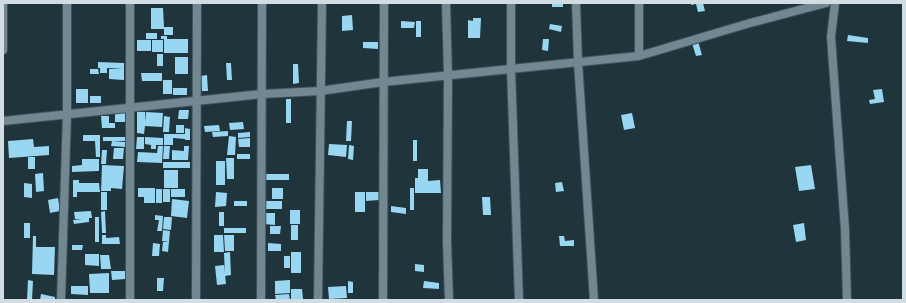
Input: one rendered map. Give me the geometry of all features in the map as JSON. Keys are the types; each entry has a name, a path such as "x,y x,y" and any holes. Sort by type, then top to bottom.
{"street":[{"path":"3,3 3,50"},
{"path":"61,300 67,114 67,3"},
{"path":"130,3 130,300"},
{"path":"196,300 197,3"},
{"path":"261,300 262,3"},
{"path":"318,300 322,3"},
{"path":"383,300 384,3"},
{"path":"446,3 448,76 447,241 449,300"},
{"path":"511,3 511,69 519,300"},
{"path":"576,3 578,62 594,300"},
{"path":"639,3 639,56"},
{"path":"3,121 262,94 320,91 383,82 639,56 750,23 826,3"},
{"path":"835,3 831,37 845,229 847,300"}],"building":[{"path":"552,3 563,3 563,7 552,7"},
{"path":"691,3 703,3 705,11 698,12 696,4 691,5"},
{"path":"151,8 163,8 164,27 173,27 173,35 164,35 164,29 151,29"},
{"path":"352,15 353,30 342,31 342,16"},
{"path":"473,18 481,18 480,38 468,38 468,20 473,21"},
{"path":"401,21 415,22 414,28 401,28"},
{"path":"416,21 421,21 421,37 416,37"},
{"path":"550,24 562,26 561,32 549,29"},
{"path":"146,33 157,33 157,39 146,39"},
{"path":"848,35 868,38 868,43 847,41"},
{"path":"161,36 167,36 167,39 188,39 188,53 164,53 164,39 161,39"},
{"path":"543,39 549,39 548,51 542,50"},
{"path":"137,40 151,40 151,51 137,51"},
{"path":"152,40 163,40 163,52 152,52"},
{"path":"698,41 702,55 696,56 692,43"},
{"path":"363,42 378,42 378,49 363,48"},
{"path":"157,54 163,54 163,66 157,66"},
{"path":"175,57 188,57 188,74 175,74"},
{"path":"98,62 124,63 124,69 107,68 107,73 100,73"},
{"path":"226,63 231,63 232,80 227,80"},
{"path":"293,64 298,64 299,83 293,84"},
{"path":"90,69 98,69 99,74 90,74"},
{"path":"109,69 124,69 124,80 109,79"},
{"path":"141,73 162,73 162,81 142,81"},
{"path":"207,75 208,91 202,91 201,76"},
{"path":"163,80 172,80 172,94 163,94"},
{"path":"173,88 187,88 187,95 173,95"},
{"path":"76,89 88,89 88,103 76,103"},
{"path":"882,89 884,102 870,104 869,100 875,99 873,90"},
{"path":"90,96 101,96 101,103 90,103"},
{"path":"286,99 291,99 291,123 286,123"},
{"path":"179,110 189,110 188,119 178,119"},
{"path":"137,112 145,112 145,122 146,112 163,113 162,127 145,126 144,134 137,133"},
{"path":"115,113 126,113 126,122 115,122"},
{"path":"632,113 635,128 624,130 621,115"},
{"path":"101,116 109,116 109,123 115,123 115,128 102,128"},
{"path":"164,116 170,117 169,132 163,132"},
{"path":"347,121 352,121 351,141 346,141"},
{"path":"243,122 244,129 230,130 229,123"},
{"path":"176,125 184,125 184,133 176,133"},
{"path":"219,125 220,131 205,132 204,126"},
{"path":"185,128 190,129 190,140 185,140"},
{"path":"228,131 228,136 213,137 212,132"},
{"path":"250,132 250,137 238,138 238,133"},
{"path":"164,134 185,134 185,139 173,138 173,145 164,145"},
{"path":"83,135 100,135 100,157 96,157 95,141 83,141"},
{"path":"229,136 236,137 235,155 227,155"},
{"path":"103,137 125,137 125,141 103,141"},
{"path":"137,137 144,137 144,149 136,149"},
{"path":"145,137 163,138 163,145 156,145 156,149 151,149 151,145 145,144"},
{"path":"250,138 250,147 239,147 238,139"},
{"path":"33,139 34,147 49,146 49,155 9,158 8,141"},
{"path":"413,140 417,140 417,161 413,161"},
{"path":"112,141 125,142 125,147 111,146"},
{"path":"329,144 347,145 346,157 328,155"},
{"path":"349,145 354,146 353,160 348,159"},
{"path":"158,146 163,146 162,163 137,162 138,152 157,153"},
{"path":"164,146 170,146 169,159 163,159"},
{"path":"184,146 189,146 188,160 172,160 172,150 184,151"},
{"path":"114,148 124,148 123,159 113,159"},
{"path":"102,150 107,150 106,164 101,164"},
{"path":"237,154 250,154 250,159 237,159"},
{"path":"28,157 35,157 35,169 28,169"},
{"path":"226,158 234,158 234,179 227,179"},
{"path":"82,159 99,159 99,171 72,172 72,166 82,165"},
{"path":"216,161 225,161 225,185 216,185"},
{"path":"163,162 190,162 190,168 163,168"},
{"path":"102,165 124,166 122,189 111,188 111,191 101,191"},
{"path":"811,165 815,189 799,191 795,167"},
{"path":"418,169 428,169 428,181 440,180 441,193 415,193 415,178 418,178"},
{"path":"164,170 178,170 178,188 164,188"},
{"path":"43,173 44,191 36,192 35,174"},
{"path":"266,174 289,174 289,180 266,180"},
{"path":"73,180 79,180 79,183 99,183 100,192 77,192 77,197 73,197"},
{"path":"562,182 564,191 556,192 555,183"},
{"path":"24,183 32,184 32,198 24,197"},
{"path":"138,188 155,188 155,203 144,203 144,197 138,197"},
{"path":"272,188 283,188 283,199 272,199"},
{"path":"410,188 414,188 414,210 410,210"},
{"path":"156,189 162,189 162,203 156,203"},
{"path":"163,189 170,189 170,202 163,202"},
{"path":"171,189 185,189 185,197 171,197"},
{"path":"101,192 107,192 107,210 101,210"},
{"path":"216,192 227,193 226,206 215,207"},
{"path":"355,192 365,192 365,212 355,212"},
{"path":"366,192 379,192 379,200 366,201"},
{"path":"482,197 490,197 491,215 483,215"},
{"path":"58,198 60,211 50,213 48,200"},
{"path":"172,199 189,201 187,218 171,216"},
{"path":"234,201 247,201 247,206 234,206"},
{"path":"266,201 282,201 282,209 266,209"},
{"path":"391,206 406,208 406,214 391,212"},
{"path":"290,210 300,210 300,224 290,224"},
{"path":"91,211 92,218 89,218 89,222 74,224 73,220 82,219 75,219 74,212"},
{"path":"105,211 106,233 102,233 101,212"},
{"path":"219,212 224,212 224,226 219,226"},
{"path":"265,213 275,213 275,225 264,224"},
{"path":"155,215 163,216 162,231 157,231 159,220 155,220"},
{"path":"95,217 99,217 99,242 95,242"},
{"path":"164,217 172,217 171,230 163,229"},
{"path":"24,223 30,223 30,238 24,238"},
{"path":"804,223 806,240 796,242 793,225"},
{"path":"291,225 298,225 298,240 291,240"},
{"path":"270,226 281,226 280,234 270,234"},
{"path":"224,228 246,228 246,233 224,233"},
{"path":"163,230 170,231 169,242 162,241"},
{"path":"102,235 106,235 106,238 119,237 120,244 102,244"},
{"path":"214,235 223,235 224,252 214,252"},
{"path":"224,235 234,235 234,251 225,251"},
{"path":"33,236 36,236 36,247 55,247 54,275 32,274"},
{"path":"559,236 564,236 565,241 574,240 574,246 560,246"},
{"path":"163,242 169,242 168,252 162,251"},
{"path":"153,243 160,244 159,256 152,256"},
{"path":"268,243 281,244 281,251 268,251"},
{"path":"72,245 83,245 82,250 72,250"},
{"path":"230,252 231,275 225,276 224,253"},
{"path":"291,252 301,252 301,273 291,273"},
{"path":"85,254 99,254 99,266 85,265"},
{"path":"100,255 109,255 111,269 101,269"},
{"path":"284,256 290,256 290,268 284,268"},
{"path":"415,264 424,265 424,272 415,271"},
{"path":"224,265 226,284 217,285 215,266"},
{"path":"111,271 125,271 125,279 112,280"},
{"path":"109,273 109,293 90,293 89,274"},
{"path":"157,278 164,278 163,291 157,291"},
{"path":"28,280 33,281 32,300 27,300"},
{"path":"290,280 290,293 275,294 275,281"},
{"path":"348,281 353,282 353,293 348,293"},
{"path":"424,281 439,283 439,289 423,288"},
{"path":"71,286 88,286 88,295 71,294"},
{"path":"346,286 347,298 329,299 328,287"},
{"path":"291,289 302,289 303,299 291,299"},
{"path":"41,294 55,297 55,300 40,300"},
{"path":"289,294 290,300 276,300 275,295"}]}
